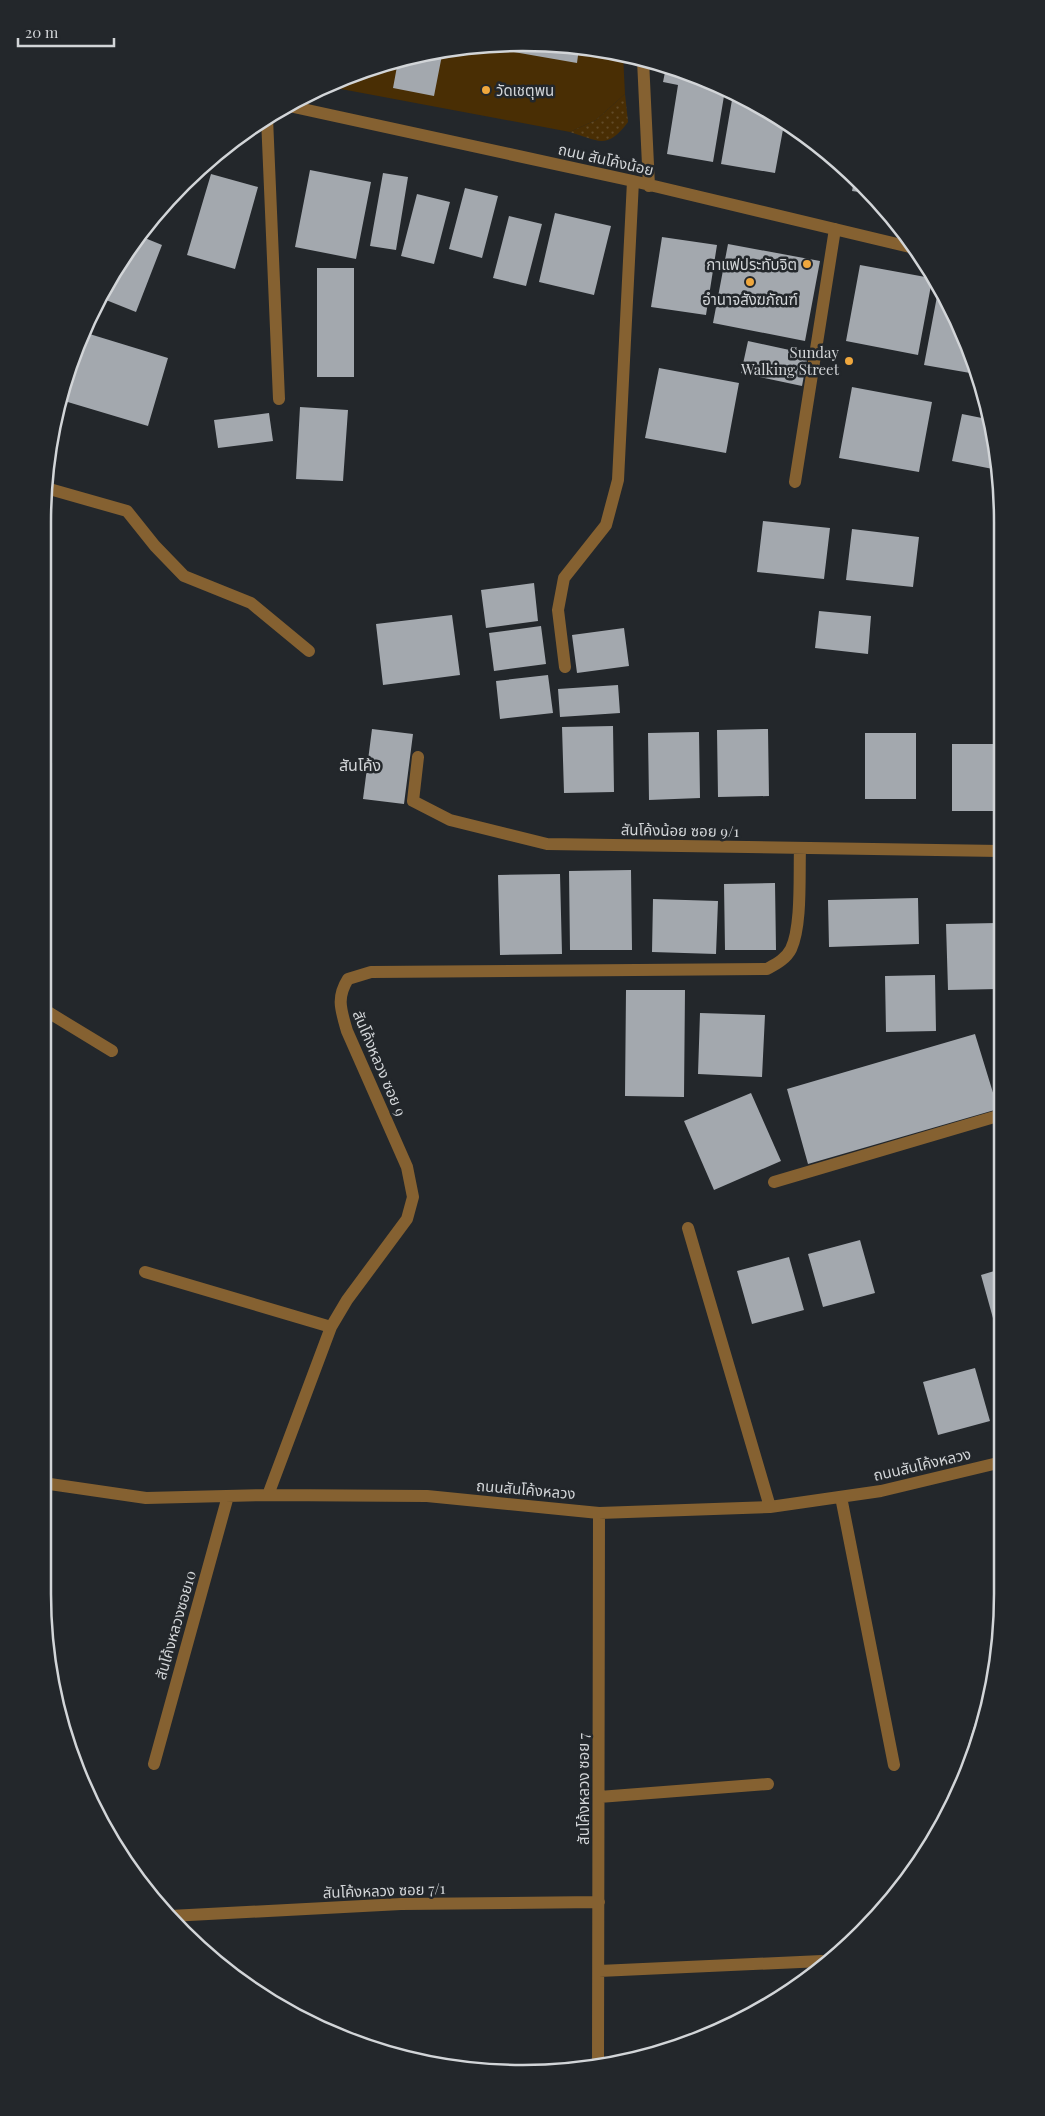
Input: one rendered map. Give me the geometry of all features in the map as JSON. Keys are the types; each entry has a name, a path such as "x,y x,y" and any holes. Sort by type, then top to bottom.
{"street":[{"path":"642,67 649,186"},
{"name":"ถนน สันโค้งน้อย","path":"298,108 633,180 649,186 903,245"},
{"path":"267,127 279,399"},
{"path":"565,667 558,610 564,578 606,525 618,480 633,180"},
{"path":"795,482 835,229"},
{"path":"52,490 127,511 155,546 184,576 251,603 309,651"},
{"name":"สันโค้งน้อย ซอย 9/1","path":"418,757 413,801 450,820 547,844 994,851"},
{"name":"สันโค้งหลวง ซอย 9","path":"268,1495 331,1327 347,1300 407,1219 413,1197 407,1167 347,1031 340,1009 341,990 348,979 371,972 767,969 782,961 790,950 796,932 800,848"},
{"path":"51,1014 112,1051"},
{"path":"774,1182 994,1117"},
{"path":"688,1228 770,1507"},
{"path":"145,1272 331,1327"},
{"name":"ถนนสันโค้งหลวง","path":"51,1484 146,1498 268,1495 427,1496 600,1513 770,1507 881,1491 994,1464"},
{"name":"สันโค้งหลวงซอย10","path":"154,1764 170,1700 228,1496"},
{"path":"841,1497 894,1765"},
{"name":"สันโค้งหลวง ซอย 7","path":"598,2059 600,1513"},
{"path":"599,1797 768,1784"},
{"name":"สันโค้งหลวง ซอย 7/1","path":"179,1916 401,1904 599,1902"},
{"path":"599,1971 816,1961"}],"shaded area":[{"name":"วัดเชตุพน","path":"492,52 553,52 623,62 625,94 596,120 570,132 339,89 401,67 461,55"},
{"path":"625,94 628,122 614,137 602,141 570,132 596,120"}],"building":[{"path":"510,51 578,54 577,63"},
{"path":"441,58 434,96 393,88 397,68"},
{"path":"665,73 724,97 713,162 667,154 678,85 663,82"},
{"path":"732,100 783,130 775,173 721,164"},
{"path":"310,170 371,182 356,259 295,247"},
{"path":"383,173 408,177 396,250 370,246"},
{"path":"211,174 258,187 235,269 187,255"},
{"path":"853,186 859,192 852,191"},
{"path":"465,188 498,196 482,258 449,249"},
{"path":"417,194 450,202 434,264 401,256"},
{"path":"555,213 611,226 594,295 539,282"},
{"path":"509,216 542,224 526,286 493,278"},
{"path":"662,237 717,245 706,315 651,307"},
{"path":"147,239 162,245 136,312 107,300"},
{"path":"728,244 820,261 805,341 713,323"},
{"path":"860,265 924,277 931,287 918,355 846,341"},
{"path":"317,268 354,268 354,377 317,377"},
{"path":"937,298 958,342 970,373 924,365"},
{"path":"91,334 168,358 148,426 67,402 76,371"},
{"path":"748,341 808,354 802,386 741,373"},
{"path":"659,368 739,383 726,453 645,438"},
{"path":"852,387 932,402 919,472 839,458"},
{"path":"300,407 348,410 343,481 296,479"},
{"path":"269,413 273,441 218,448 214,420"},
{"path":"962,414 982,418 991,469 952,461"},
{"path":"763,521 830,528 824,579 757,572"},
{"path":"852,529 919,537 913,587 846,580"},
{"path":"534,583 538,621 486,628 481,590"},
{"path":"819,611 871,616 868,654 815,648"},
{"path":"452,615 460,675 383,685 376,624"},
{"path":"541,626 546,664 494,671 489,633"},
{"path":"624,628 629,666 577,673 572,635"},
{"path":"548,675 553,713 500,719 496,681"},
{"path":"618,685 620,713 560,717 558,689"},
{"path":"613,726 614,792 564,793 562,727"},
{"path":"372,729 413,734 404,804 363,799"},
{"path":"768,729 769,796 718,797 717,730"},
{"path":"699,732 700,798 649,800 648,733"},
{"path":"865,733 916,733 916,799 865,799"},
{"path":"952,744 994,744 994,811 952,811"},
{"path":"631,870 632,950 570,950 569,871"},
{"path":"560,874 562,954 500,955 498,875"},
{"path":"775,883 776,950 725,950 724,884"},
{"path":"918,898 919,944 829,947 828,900"},
{"path":"653,899 718,901 716,954 652,952"},
{"path":"994,923 994,989 948,990 946,924"},
{"path":"935,975 936,1031 886,1032 885,976"},
{"path":"626,990 685,990 684,1097 625,1096"},
{"path":"700,1013 765,1015 762,1077 698,1074"},
{"path":"975,1034 994,1096 994,1110 808,1164 787,1089"},
{"path":"751,1093 781,1161 714,1190 684,1121"},
{"path":"860,1240 875,1293 823,1307 808,1254"},
{"path":"789,1257 804,1310 752,1324 737,1271"},
{"path":"994,1271 994,1322 981,1275"},
{"path":"975,1368 990,1421 938,1435 923,1382"},
{"path":"975,1723 976,1723 969,1745 966,1754"}],"place":[{"name":"วัดเชตุพน","path":"486,90"},
{"name":"กาแฟประทับจิต","path":"807,264"},
{"name":"อำนาจสังฆภัณฑ์","path":"750,282"},
{"name":"Sunday Walking Street","path":"849,361"}],"district":[{"name":"สันโค้ง","path":"360,764"}]}
